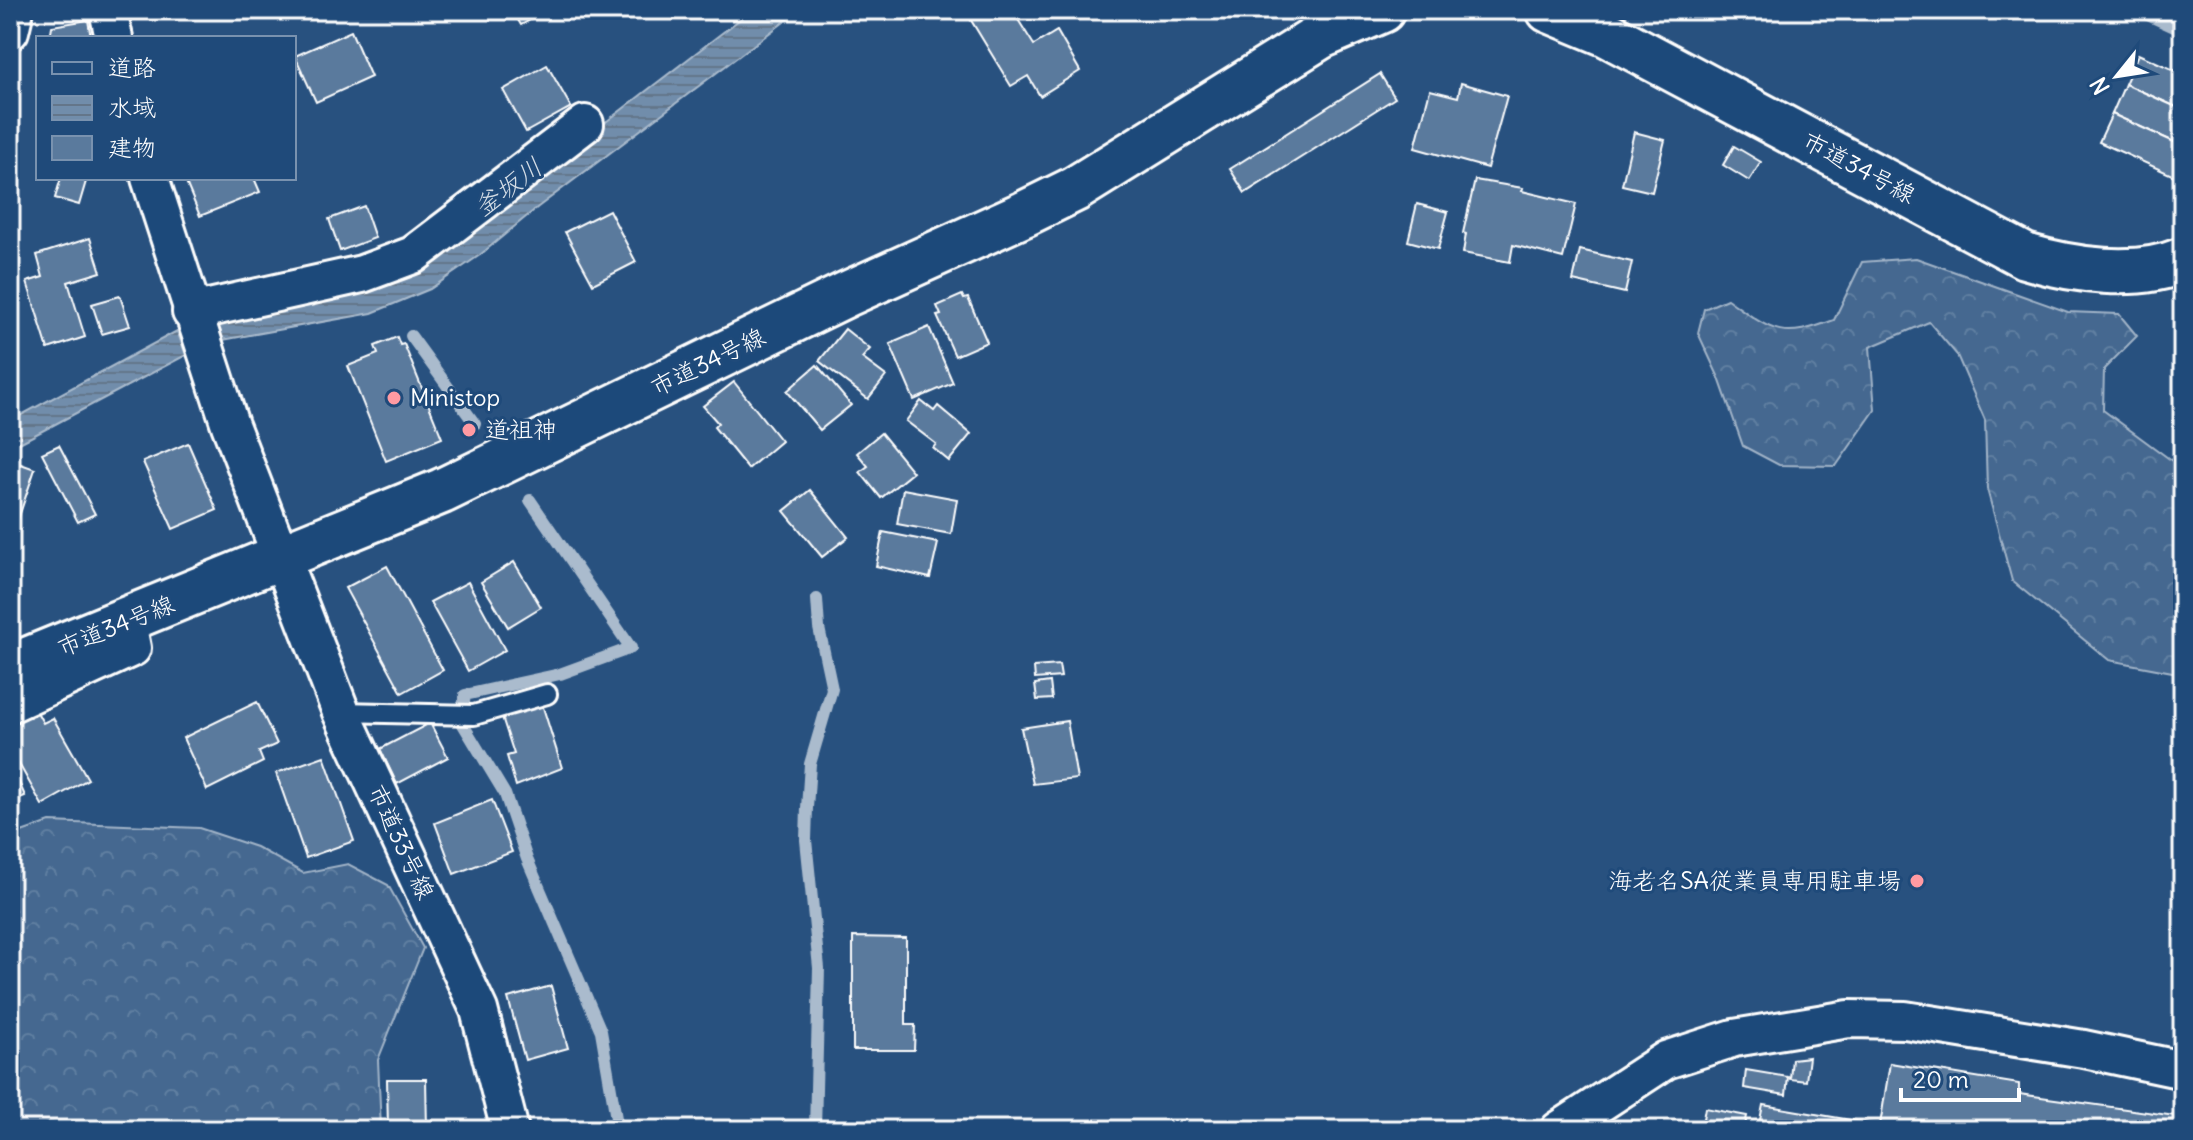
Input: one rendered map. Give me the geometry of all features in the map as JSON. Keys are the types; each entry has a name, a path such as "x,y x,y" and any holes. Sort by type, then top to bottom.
{"street":[{"path":"10,31 15,10"},
{"path":"108,10 114,36"},
{"name":"市道34号線","path":"1549,10 1607,34 2025,256 2069,269 2110,271 2183,260"},
{"name":"市道34号線","path":"10,667 127,623 442,491 847,294 1024,214 1075,189 1321,36 1365,13"},
{"path":"191,312 362,274 413,255 585,124"},
{"name":"市道33号線","path":"151,180 191,312 341,712 479,1010 510,1130"},
{"path":"10,704 132,648 127,623"},
{"path":"1559,1130 1666,1060 1734,1038 1849,1019 1905,1020 2084,1049 2183,1070"}],"lane":[{"path":"341,712 474,715 547,694"}],"green space":[{"path":"1916,258 2068,312 2119,314 2137,336 2104,369 2103,410 2183,469 2183,674 2109,660 2012,581 1987,489 1985,420 1957,355 1929,322 1870,347 1875,410 1836,466 1779,465 1743,446 1719,378 1698,333 1704,309 1727,299 1766,325 1788,331 1800,330 1834,320 1862,262"},
{"path":"50,822 199,828 256,847 303,873 348,864 388,885 423,948 378,1060 381,1130 10,1130 10,836"}],"water":[{"path":"752,10 800,10 538,207 480,255 430,289 372,313 222,340 215,315 436,252"},
{"path":"177,331 186,355 10,448 10,421"}],"building":[{"path":"512,10 548,10 521,25"},
{"path":"980,10 1012,10 1034,45 1057,31 1080,71 1040,96 1028,76 1011,86 969,17"},
{"path":"88,20 91,36 50,36 52,26"},
{"path":"351,31 371,77 316,102 296,56"},
{"path":"2138,54 2183,74 2183,110 2125,84"},
{"path":"547,65 571,107 526,132 503,90"},
{"path":"1380,74 1395,98 1245,193 1230,169"},
{"path":"1461,83 1507,96 1487,168 1415,148 1430,90 1458,97"},
{"path":"2125,84 2183,110 2183,146 2112,114"},
{"path":"2112,114 2183,146 2183,180 2099,142"},
{"path":"1634,132 1665,140 1652,192 1622,185"},
{"path":"1734,146 1761,162 1749,181 1723,165"},
{"path":"60,180 86,180 79,205 55,198"},
{"path":"185,180 255,180 260,192 200,216"},
{"path":"1475,180 1523,188 1522,191 1576,204 1563,258 1513,245 1510,262 1463,253 1466,234 1463,233"},
{"path":"1417,204 1448,212 1438,249 1408,241"},
{"path":"364,206 375,238 340,251 329,219"},
{"path":"609,210 636,262 593,284 565,232"},
{"path":"90,238 101,272 68,282 85,337 48,349 27,282 43,277 37,255"},
{"path":"1580,250 1632,262 1625,293 1573,281"},
{"path":"962,295 964,299 968,298 987,342 955,356 937,316 941,315 937,306"},
{"path":"120,296 130,326 102,334 92,304"},
{"path":"929,327 953,383 914,400 890,344"},
{"path":"845,329 870,349 862,358 886,376 868,399 819,361"},
{"name":"Ministop","path":"397,337 400,345 404,344 442,438 386,461 348,366 378,354 375,346"},
{"path":"817,365 851,405 820,430 787,391"},
{"path":"734,382 781,441 748,469 714,427 718,423 703,406"},
{"path":"921,401 934,411 938,406 971,434 949,461 933,448 936,444 906,421"},
{"path":"881,433 913,472 881,498 860,472 868,466 857,453"},
{"path":"188,443 217,510 173,529 143,462"},
{"path":"59,445 95,514 78,522 42,453"},
{"path":"18,463 35,469 10,543 10,487"},
{"path":"903,489 957,499 951,534 897,524"},
{"path":"810,490 848,537 822,557 784,511"},
{"path":"883,532 938,543 930,578 876,566"},
{"path":"514,562 541,607 508,627 481,582"},
{"path":"387,566 443,670 402,693 345,588"},
{"path":"468,582 505,650 468,671 430,602"},
{"path":"1059,665 1061,677 1035,679 1034,667"},
{"path":"1050,682 1052,699 1037,700 1035,684"},
{"path":"257,702 277,744 259,752 263,762 207,790 183,738"},
{"path":"542,704 562,768 516,786 507,756 514,754 502,717"},
{"path":"36,710 43,723 53,718 88,779 42,805 10,748 14,740 10,725"},
{"path":"1067,721 1077,779 1033,784 1021,728"},
{"path":"430,723 448,757 397,784 380,749"},
{"path":"324,756 354,841 306,858 276,773"},
{"path":"10,762 25,796 10,802"},
{"path":"492,800 512,852 454,874 435,823"},
{"path":"853,937 906,938 906,1025 915,1025 914,1050 853,1050"},
{"path":"551,986 568,1048 525,1060 508,998"},
{"path":"1809,1057 1806,1081 1790,1079 1792,1059"},
{"path":"1890,1063 2019,1084 2019,1094 2183,1117 2183,1130 1758,1130 1763,1105 1880,1125"},
{"path":"1746,1070 1788,1077 1786,1095 1744,1088"},
{"path":"387,1079 426,1079 427,1130 388,1130"},
{"path":"1705,1108 1747,1116 1744,1130 1701,1130"}],"waterway":[{"name":"釜坂川","path":"2137,10 2183,31"},
{"path":"411,336 475,424"},
{"path":"530,500 631,648 560,674 465,695 461,721 505,794 527,859 601,1031 618,1130"},
{"path":"815,1130 819,968 806,840 807,808 810,764 832,689 819,628 817,599"}],"place":[{"name":"Ministop","path":"394,398"},
{"name":"道祖神","path":"469,430"},
{"name":"海老名SA従業員専用駐車場","path":"1917,881"}]}
